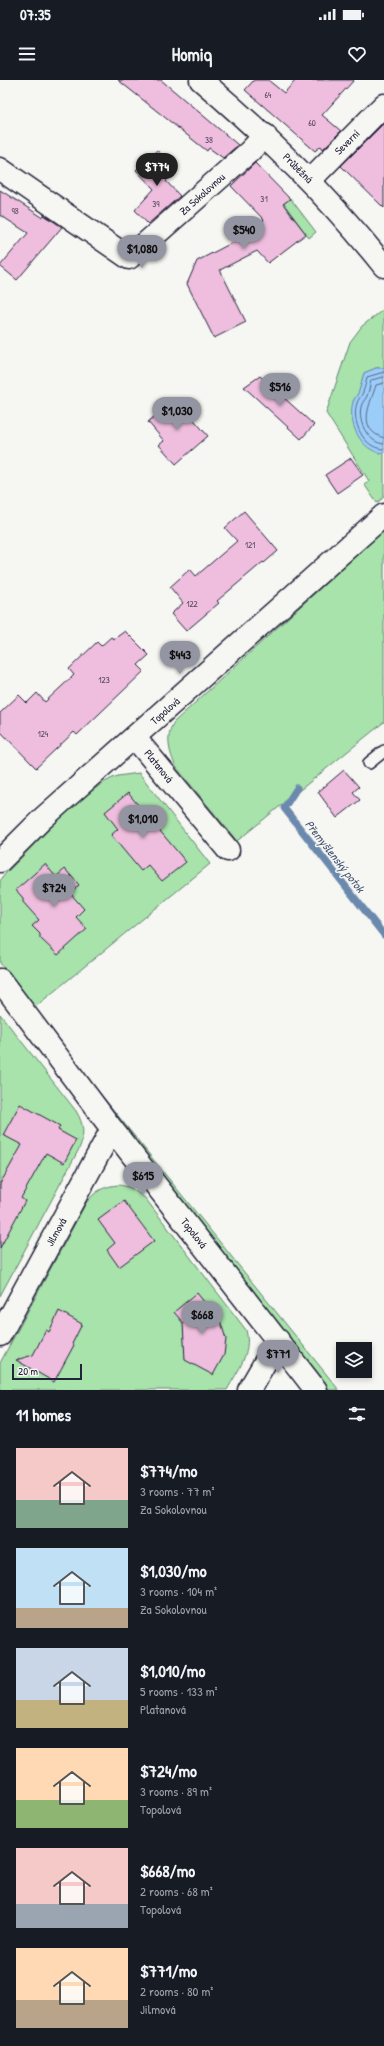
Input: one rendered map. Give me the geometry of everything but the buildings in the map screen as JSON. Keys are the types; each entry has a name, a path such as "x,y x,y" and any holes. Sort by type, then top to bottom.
{"street":[{"name":"Průběžná","path":"201,80 265,135 310,180 384,266"},
{"name":"Severní","path":"310,180 384,105"},
{"name":"Za Sokolovnou","path":"0,169 129,258 250,151 265,135"},
{"name":"Topolová","path":"0,861 42,819 135,738 384,515"},
{"name":"Platanová","path":"135,738 228,850"},
{"name":"Topolová","path":"0,980 112,1129 316,1390"},
{"name":"Jilmová","path":"0,1335 112,1129"},
{"path":"249,1390 278,1340"}],"lane":[{"path":"369,763 384,751"}],"green space":[{"path":"290,198 316,232 309,238 284,204"},
{"path":"384,309 384,368 376,368 364,373 359,392 353,401 379,453 384,453 384,497 377,503 364,484 369,481 326,413 350,342 362,326"},
{"path":"384,530 384,722 237,841 176,767 171,756 169,744 171,727 174,722"},
{"path":"139,773 210,864 35,1007 0,963 0,881 5,874 59,819 91,792 105,782 118,776"},
{"path":"32,1009 339,1390 321,1390"},
{"path":"0,1014 76,1111 81,1120 83,1134 79,1149 0,1296"},
{"path":"119,1185 129,1187 145,1198 246,1330 246,1354 227,1390 0,1390 0,1363 86,1203 100,1190"}],"water":[{"path":"376,368 384,368 384,453 376,452 363,442 354,427 352,418 353,402 364,373"}],"waterway":[{"name":"Přemyšlenský potok","path":"297,788 284,808 384,935"}]}
